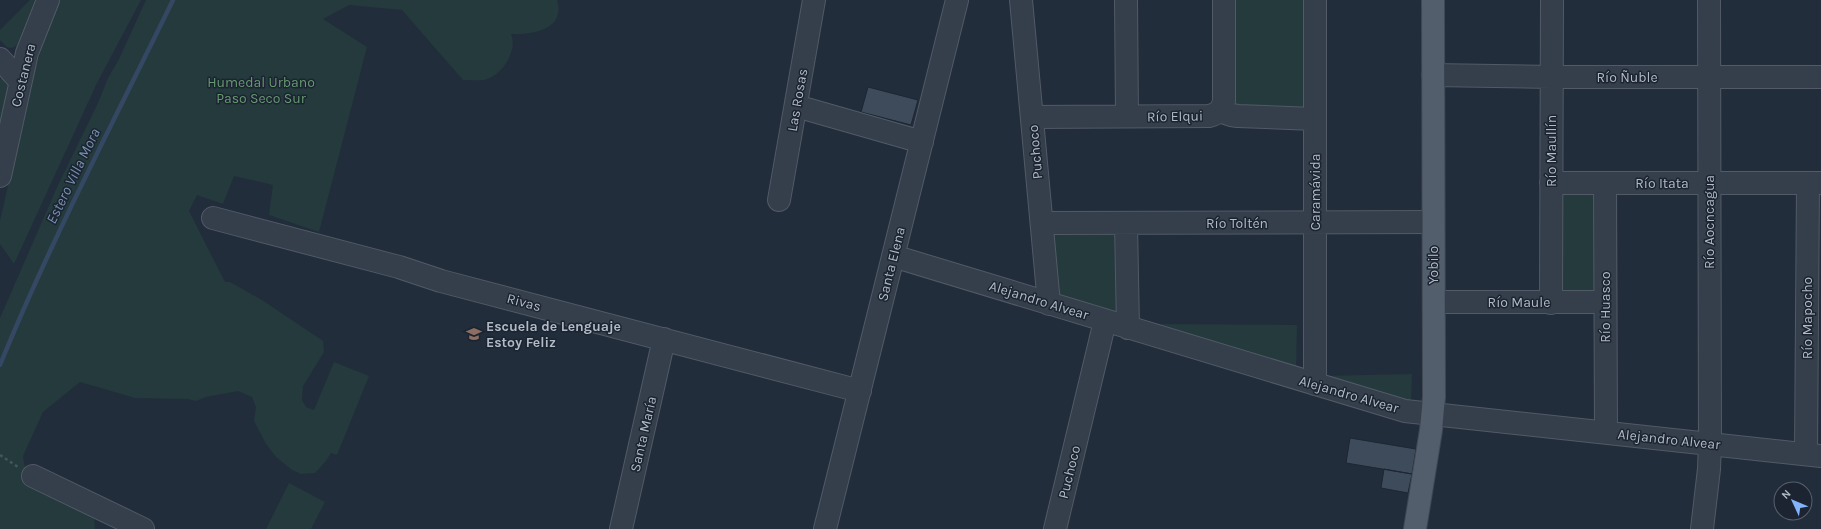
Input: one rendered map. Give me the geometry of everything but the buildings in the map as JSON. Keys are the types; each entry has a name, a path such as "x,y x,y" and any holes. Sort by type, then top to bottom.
{"main road":[{"name":"Yobilo","path":"1415,529 1433,413 1433,0"}],"street":[{"name":"Costanera","path":"0,176 20,81 32,38 48,0"},
{"name":"Las Rosas","path":"779,200 814,0"},
{"name":"Puchoco","path":"1021,0 1049,304"},
{"path":"1126,0 1127,116"},
{"path":"1220,111 1224,101 1224,0"},
{"name":"Caramávida","path":"1315,0 1315,384"},
{"name":"Río Maullín","path":"1551,302 1552,0"},
{"name":"Río Aocncagua","path":"1702,529 1709,469 1710,443 1709,0"},
{"name":"Santa Elena","path":"825,529 922,142 951,1"},
{"path":"0,59 20,81"},
{"name":"Río Ñuble","path":"1433,75 1709,78 1821,77"},
{"path":"796,106 922,142"},
{"name":"Río Elqui","path":"1032,117 1209,116 1220,111 1231,116 1315,119"},
{"name":"Río Itata","path":"1551,183 1815,183"},
{"name":"Río Huasco","path":"1605,183 1606,432"},
{"name":"Río Mapocho","path":"1814,455 1815,183"},
{"name":"Rivas","path":"213,218 399,266 441,281 860,390"},
{"name":"Río Toltén","path":"1042,223 1433,222"},
{"path":"1126,223 1128,328"},
{"name":"Alejandro Alvear","path":"893,256 1405,411 1814,455"},
{"name":"Río Maule","path":"1434,302 1605,302"},
{"name":"Puchoco","path":"1054,529 1105,321"},
{"name":"Santa María","path":"621,529 664,339"},
{"path":"32,476 143,529"}],"path":[{"path":"0,455 32,476"}],"green space":[{"path":"30,0 35,0 17,45 12,48 7,47 0,40 0,30"},
{"path":"60,0 141,0 97,83 14,264 0,244 0,221 32,79 49,25"},
{"name":"Humedal Urbano Paso Seco Sur","path":"146,0 557,0 559,10 557,18 546,28 529,33 511,34 513,41 512,48 507,62 497,74 484,80 463,80 402,10 349,5 323,19 367,47 319,232 269,215 273,185 234,176 223,204 197,195 189,211 225,282 230,282 262,300 323,341 324,352 303,386 302,400 306,407 314,410 334,362 369,376 337,455 331,453 315,473 301,474 292,470 276,457 266,444 254,421 256,407 252,397 238,391 206,397 196,401 188,399 135,398 80,382 43,412 23,456 26,474 94,515 95,529 0,529 0,318 58,185"},
{"path":"1231,0 1311,0 1311,113 1232,113"},
{"path":"3,76 9,85 0,128 0,79"},
{"path":"1562,191 1599,192 1596,292 1560,292"},
{"path":"1050,229 1120,231 1121,317 1063,300 1057,291"},
{"path":"1144,324 1297,325 1296,372"},
{"path":"1412,374 1411,404 1321,376"},
{"path":"289,483 325,502 311,529 266,529"}],"waterway":[{"name":"Estero Villa Mora","path":"0,365 40,272 173,0"}],"place":[{"name":"Escuela de Lenguaje Estoy Feliz","path":"474,334"}]}
